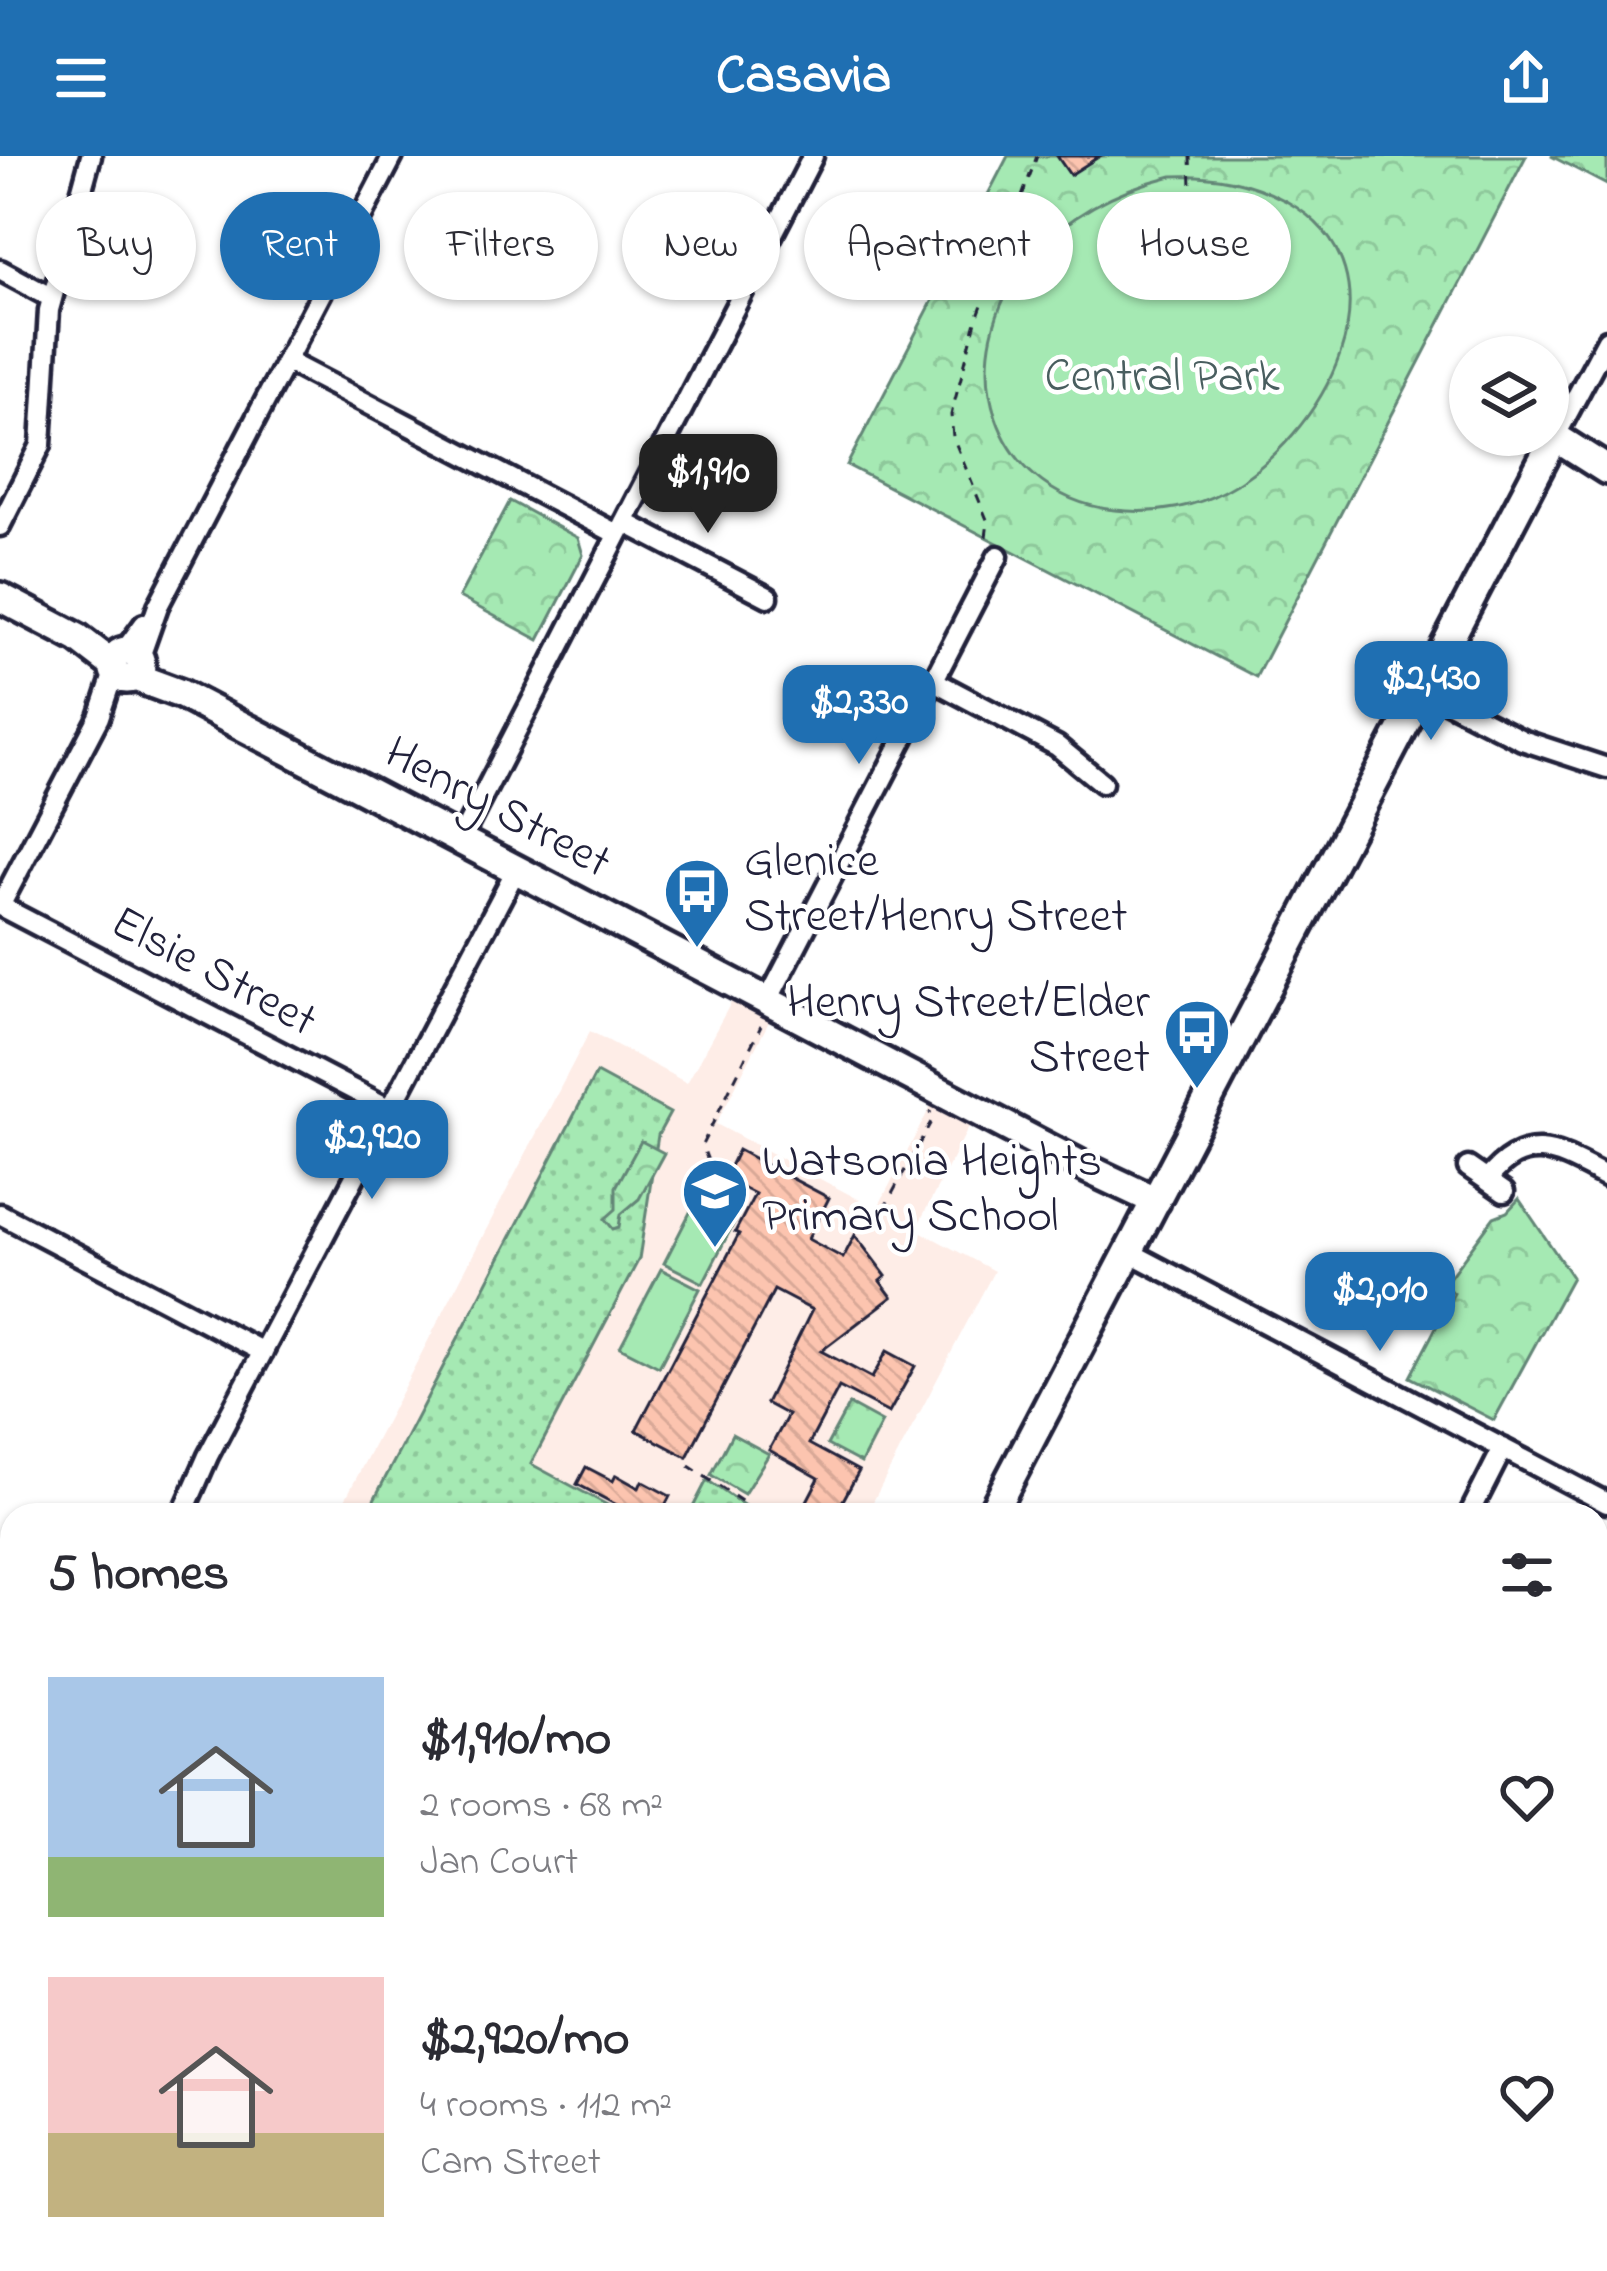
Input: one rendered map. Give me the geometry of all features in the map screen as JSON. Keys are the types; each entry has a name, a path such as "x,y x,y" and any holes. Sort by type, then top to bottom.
{"street":[{"path":"81,192 91,156"},
{"path":"0,906 393,156"},
{"path":"460,840 813,156"},
{"path":"0,270 36,289"},
{"path":"0,526 38,455 43,436 52,300"},
{"path":"1569,413 1607,340"},
{"path":"286,361 768,597"},
{"path":"1569,454 1607,473"},
{"path":"998,1503 1546,456"},
{"path":"771,1012 998,556"},
{"name":"Henry Street","path":"0,597 516,870 771,1012 1156,1201"},
{"path":"934,681 1057,746 1102,783"},
{"path":"1424,690 1522,740 1607,768"},
{"path":"187,1503 516,870"},
{"name":"Elsie Street","path":"0,906 390,1109"},
{"path":"1468,1167 1495,1186 1513,1155 1538,1149 1568,1157 1607,1177"},
{"path":"0,1214 263,1352"},
{"path":"1129,1252 1607,1503"},
{"path":"1475,1503 1503,1448"}],"path":[{"path":"986,537 988,523 953,436 951,415 976,321 1037,156"},
{"path":"1190,156 1192,187"},
{"path":"1600,156 1607,159"},
{"path":"707,1161 702,1145 759,1026 771,1012"},
{"path":"872,1222 879,1218 932,1120 928,1103"},
{"path":"689,1466 744,1503"}],"shaded area":[{"name":"Watsonia Heights Primary School","path":"734,997 772,1016 716,1124 877,1209 934,1100 972,1121 916,1229 994,1271 872,1503 343,1503 590,1031 687,1083"}],"green space":[{"name":"Central Park","path":"1008,156 1526,156 1256,677 847,465 933,300 1073,300 1073,192 989,192"},
{"path":"1551,156 1607,156 1607,185"},
{"path":"1172,176 1202,176 1267,192 1124,192"},
{"path":"1096,205 1097,300 1291,300 1291,205 1324,232 1345,270 1349,311 1340,354 1321,396 1260,467 1213,497 1152,511 1080,502 1042,482 1014,453 996,417 988,377 992,336 1004,300 1073,300 1073,221"},
{"path":"510,501 578,538 583,555 539,640 459,597"},
{"path":"596,1073 670,1113 658,1135 639,1259 531,1464 604,1503 372,1503"},
{"path":"641,1141 664,1153 639,1199 621,1214 619,1227 613,1229 605,1219 616,1209 616,1187"},
{"path":"700,1193 739,1213 703,1283 664,1263"},
{"path":"1519,1199 1572,1277 1494,1420 1410,1377 1454,1293 1443,1286 1494,1217"},
{"path":"661,1269 700,1289 659,1367 620,1347"},
{"path":"849,1404 882,1422 861,1463 827,1445"},
{"path":"732,1434 769,1454 744,1494 711,1475"},
{"path":"707,1480 741,1503 695,1503"}],"building":[{"path":"1057,156 1100,156 1070,175"},
{"path":"738,1150 829,1198 808,1239 843,1258 855,1235 886,1276 880,1281 892,1297 821,1351 872,1378 887,1351 915,1366 889,1413 839,1387 809,1444 859,1471 842,1503 806,1503 819,1478 769,1450 788,1415 766,1403 812,1310 774,1290 687,1457 636,1430 739,1234 735,1232 755,1194 724,1178"},
{"path":"586,1467 613,1481 616,1475 639,1488 642,1481 670,1496 666,1503 613,1503 577,1484"}],"place":[{"name":"Glenice Street/Henry Street","path":"697,950"},
{"name":"Henry Street/Elder Street","path":"1197,1091"},
{"name":"Watsonia Heights Primary School","path":"715,1250"}]}
